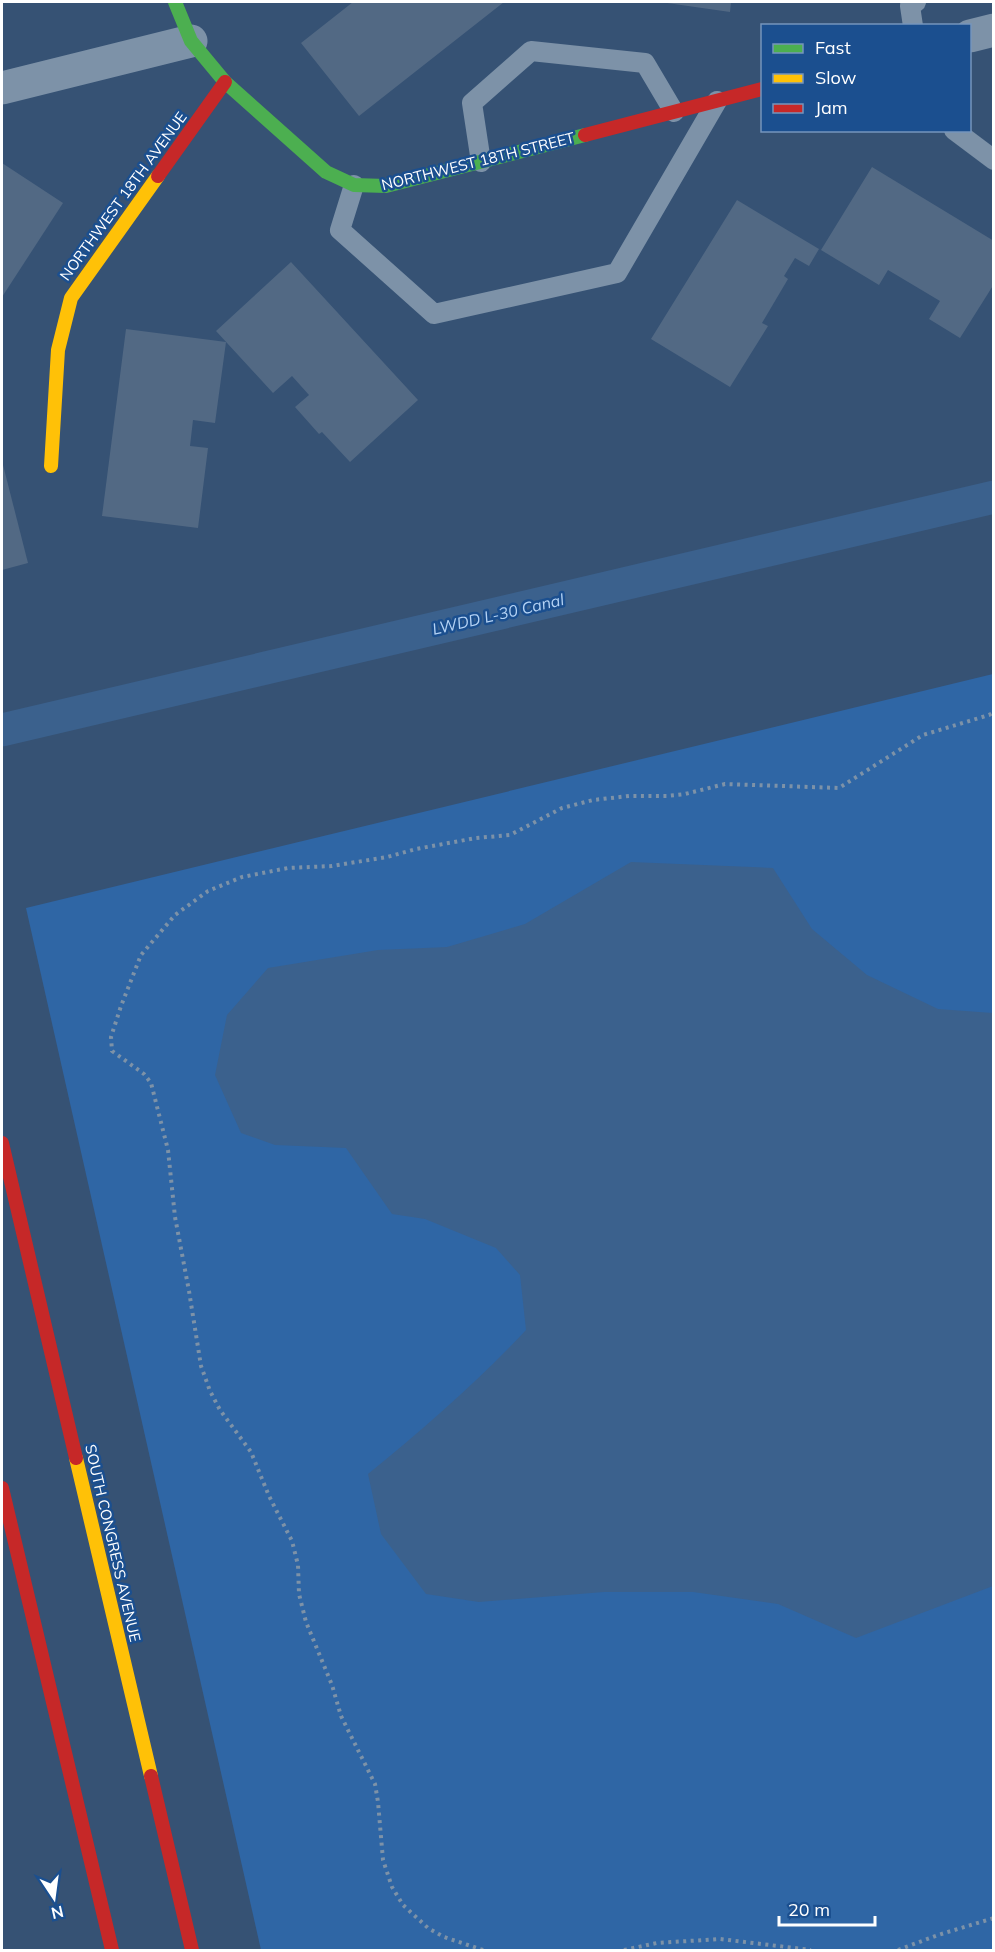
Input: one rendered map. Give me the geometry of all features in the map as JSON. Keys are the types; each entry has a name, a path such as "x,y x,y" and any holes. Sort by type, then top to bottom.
{"main road":[{"path":"176,2 191,41 225,82"},
{"name":"NORTHWEST 18TH STREET","path":"225,82 326,172 354,185 386,186 761,89"},
{"name":"NORTHWEST 18TH AVENUE","path":"51,466 58,350 71,298 225,82"},
{"name":"SOUTH CONGRESS AVENUE","path":"2,1143 192,1950"},
{"path":"2,1488 112,1950"}],"street":[{"path":"971,36 993,30"},
{"path":"2,88 191,41"}],"lane":[{"path":"913,24 910,6 916,2"},
{"path":"481,162 472,103 531,51 645,63 674,112"},
{"path":"354,185 340,230 434,314 617,273 717,101"},
{"path":"957,132 993,159"}],"path":[{"path":"483,1950 444,1937 429,1928 403,1905 392,1887 383,1860 375,1784 340,1716 332,1685 306,1622 299,1594 298,1564 292,1541 269,1496 251,1452 220,1410 201,1366 175,1217 168,1150 151,1083 144,1074 111,1051 111,1037 141,955 175,915 208,891 242,877 288,868 333,866 476,838 510,835 561,808 593,800 685,794 725,784 839,788 923,735 993,712"},
{"path":"898,1950 993,1918"},
{"path":"624,1950 657,1943 720,1939 811,1950"}],"shaded area":[{"path":"993,674 993,1950 261,1950 26,908"},
{"path":"631,862 773,868 812,929 867,975 938,1009 993,1013 993,1586 856,1638 778,1604 693,1592 604,1592 479,1602 426,1594 381,1534 368,1474 449,1405 526,1330 520,1275 496,1248 425,1219 392,1214 346,1148 275,1145 241,1133 215,1075 227,1015 268,968 378,950 447,947 525,924"}],"building":[{"path":"353,2 504,2 359,116 301,43"},
{"path":"660,2 731,2 730,12"},
{"path":"2,163 63,203 2,297"},
{"path":"872,167 994,241 994,284 960,338 929,319 940,301 888,270 879,285 821,250"},
{"path":"737,200 819,249 809,266 795,258 784,276 788,279 762,323 768,326 730,387 651,339"},
{"path":"291,262 418,400 350,462 322,432 319,434 295,407 309,395 292,376 273,393 216,331"},
{"path":"126,329 226,342 215,423 193,420 190,446 208,448 198,528 102,516"},
{"path":"2,461 28,563 2,570"}],"waterway":[{"name":"LWDD L-30 Canal","path":"2,730 994,497"}],"traffic: fast":[{"path":"175,2 191,41 225,82 326,172 354,185 386,186 585,135"}],"traffic: slow":[{"path":"51,466 58,350 71,298 158,176"},
{"path":"76,1458 151,1776"}],"traffic: jam":[{"path":"158,176 225,82"},
{"path":"585,135 761,89"},
{"path":"2,1143 76,1458"},
{"path":"2,1488 112,1950"},
{"path":"151,1776 192,1950"}]}
